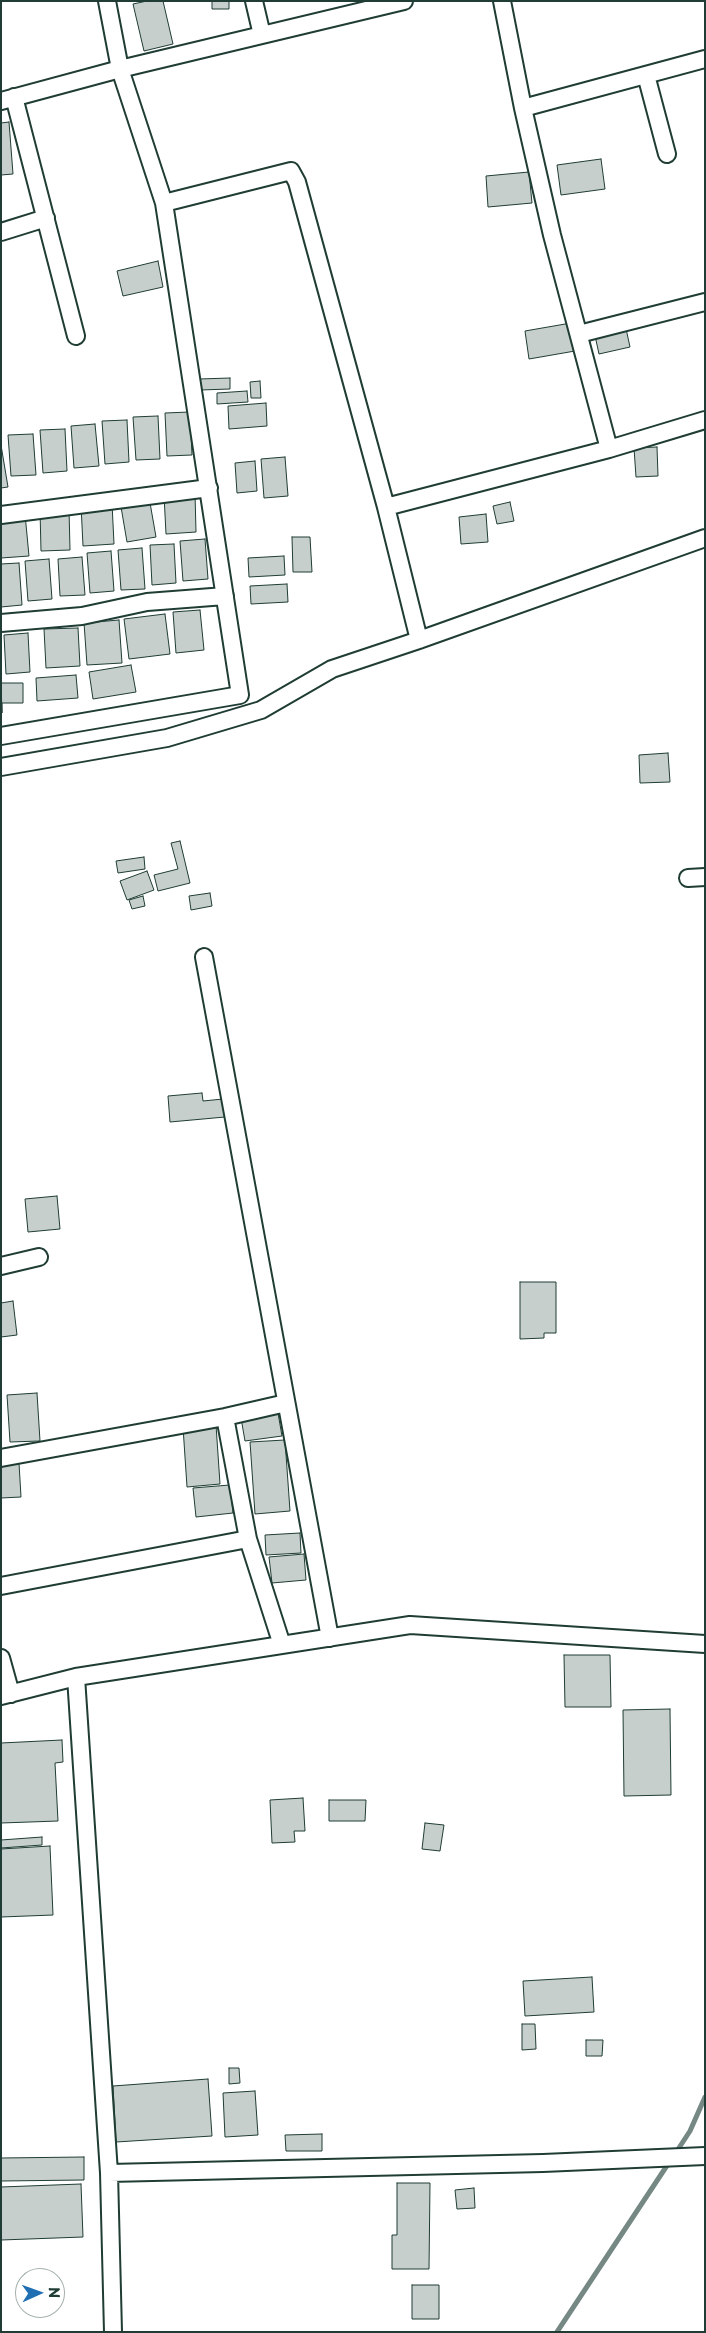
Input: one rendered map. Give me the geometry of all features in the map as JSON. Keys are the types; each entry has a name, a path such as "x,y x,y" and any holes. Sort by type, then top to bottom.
{"street":[{"path":"1,736 240,695 210,488 164,202 120,70 107,1"},
{"path":"254,1 262,35"},
{"path":"76,336 46,218 8,99 404,1"},
{"path":"502,1 523,108 552,235 609,449"},
{"path":"523,108 705,59"},
{"path":"646,75 667,154"},
{"path":"164,202 290,171 297,182 386,508 419,640"},
{"path":"1,232 46,218"},
{"path":"579,334 705,302"},
{"path":"386,508 609,449 705,420"},
{"path":"1,515 210,488"},
{"path":"1,766 167,738 261,710 332,669 705,538"},
{"path":"1,623 82,616 147,602 225,596"},
{"path":"688,878 705,877"},
{"path":"204,957 330,1638"},
{"path":"1,1266 39,1257"},
{"path":"1,1458 225,1417 286,1403"},
{"path":"225,1417 248,1539 282,1645"},
{"path":"1,1586 248,1539"},
{"path":"1,1658 6,1695 76,1678 410,1625 705,1644"},
{"path":"76,1678 109,2173 113,2332"},
{"path":"109,2173 543,2163 705,2156"}],"building":[{"path":"147,1 163,1 173,44 144,51 133,4"},
{"path":"212,1 229,1 229,9 212,9"},
{"path":"9,122 13,174 1,175 1,123"},
{"path":"601,159 605,189 561,195 557,165"},
{"path":"529,172 532,203 488,207 486,176"},
{"path":"158,261 163,287 123,296 117,271"},
{"path":"571,323 575,351 529,359 525,331"},
{"path":"625,324 630,347 599,354 594,331"},
{"path":"230,378 230,389 200,390 199,379"},
{"path":"260,381 261,398 251,398 250,382"},
{"path":"247,391 248,402 217,404 217,393"},
{"path":"266,403 267,426 229,429 228,406"},
{"path":"190,412 192,455 167,456 165,413"},
{"path":"158,416 160,459 136,460 133,417"},
{"path":"127,420 129,462 105,464 102,421"},
{"path":"95,424 99,466 74,468 71,426"},
{"path":"65,429 67,471 43,473 40,430"},
{"path":"33,434 36,475 11,476 8,435"},
{"path":"1,445 8,487 1,488"},
{"path":"657,447 658,476 636,477 634,448"},
{"path":"285,457 288,496 264,498 261,459"},
{"path":"255,461 257,491 237,493 235,463"},
{"path":"195,493 196,532 166,534 164,495"},
{"path":"149,497 156,537 127,542 120,501"},
{"path":"510,502 514,521 497,524 493,506"},
{"path":"112,503 114,544 83,546 81,505"},
{"path":"69,509 70,550 41,551 40,510"},
{"path":"25,514 29,556 1,558 1,516"},
{"path":"486,514 488,542 461,544 459,517"},
{"path":"292,537 310,537 312,572 293,572"},
{"path":"205,539 208,579 183,581 180,541"},
{"path":"174,544 176,583 152,585 150,545"},
{"path":"142,548 145,589 121,590 118,550"},
{"path":"111,551 114,591 90,593 87,553"},
{"path":"284,556 285,575 249,577 248,558"},
{"path":"82,557 85,595 60,596 58,559"},
{"path":"49,559 52,599 28,601 25,561"},
{"path":"19,563 22,605 1,607 1,564"},
{"path":"287,584 288,602 251,604 250,586"},
{"path":"200,610 204,650 176,653 173,612"},
{"path":"165,614 170,654 129,659 124,619"},
{"path":"119,620 122,663 87,665 84,623"},
{"path":"78,628 80,666 46,668 44,629"},
{"path":"28,633 30,672 6,674 4,635"},
{"path":"131,665 136,692 93,699 89,672"},
{"path":"76,675 78,698 37,701 36,678"},
{"path":"1,683 23,683 23,703 2,703 2,713"},
{"path":"668,753 670,782 640,783 639,755"},
{"path":"180,841 190,883 158,891 154,875 178,869 171,843"},
{"path":"144,857 145,869 118,873 116,861"},
{"path":"147,871 154,890 127,900 120,881"},
{"path":"210,893 212,906 191,910 189,896"},
{"path":"143,896 145,906 132,909 129,900"},
{"path":"202,1093 203,1101 223,1099 225,1117 170,1122 168,1096"},
{"path":"57,1196 60,1229 28,1232 25,1199"},
{"path":"520,1282 556,1282 556,1333 544,1333 544,1338 520,1339"},
{"path":"13,1301 17,1335 1,1337 1,1303"},
{"path":"37,1393 40,1441 10,1442 7,1395"},
{"path":"278,1413 282,1436 245,1441 241,1418"},
{"path":"216,1425 220,1484 187,1487 183,1427"},
{"path":"285,1440 290,1511 255,1514 250,1442"},
{"path":"19,1463 21,1497 1,1498 1,1464"},
{"path":"230,1485 233,1513 196,1517 193,1488"},
{"path":"300,1533 301,1553 266,1555 265,1535"},
{"path":"304,1554 306,1580 272,1583 269,1557"},
{"path":"564,1655 610,1655 611,1707 565,1707"},
{"path":"670,1709 671,1795 624,1796 623,1710"},
{"path":"62,1740 63,1762 55,1763 58,1821 1,1823 1,1743"},
{"path":"303,1798 305,1831 294,1831 295,1842 272,1843 270,1800"},
{"path":"329,1800 366,1800 365,1821 329,1821"},
{"path":"425,1823 444,1825 440,1851 422,1849"},
{"path":"42,1837 42,1845 1,1848 1,1840"},
{"path":"50,1846 53,1915 1,1917 1,1849"},
{"path":"592,1977 594,2012 525,2016 523,1981"},
{"path":"522,2024 535,2024 536,2049 522,2050"},
{"path":"586,2040 603,2040 602,2056 586,2056"},
{"path":"229,2068 239,2068 240,2083 229,2084"},
{"path":"208,2079 212,2136 116,2142 113,2086"},
{"path":"255,2091 258,2135 225,2137 223,2093"},
{"path":"322,2134 322,2151 286,2151 285,2135"},
{"path":"84,2157 84,2180 1,2181 1,2158"},
{"path":"397,2183 430,2183 429,2269 392,2269 392,2235 397,2235"},
{"path":"81,2184 83,2237 1,2240 1,2187"},
{"path":"474,2188 475,2208 457,2209 455,2190"},
{"path":"412,2285 439,2285 439,2319 412,2319"}],"waterway":[{"path":"675,2154 690,2131 705,2097"},
{"path":"557,2332 670,2161"}]}
